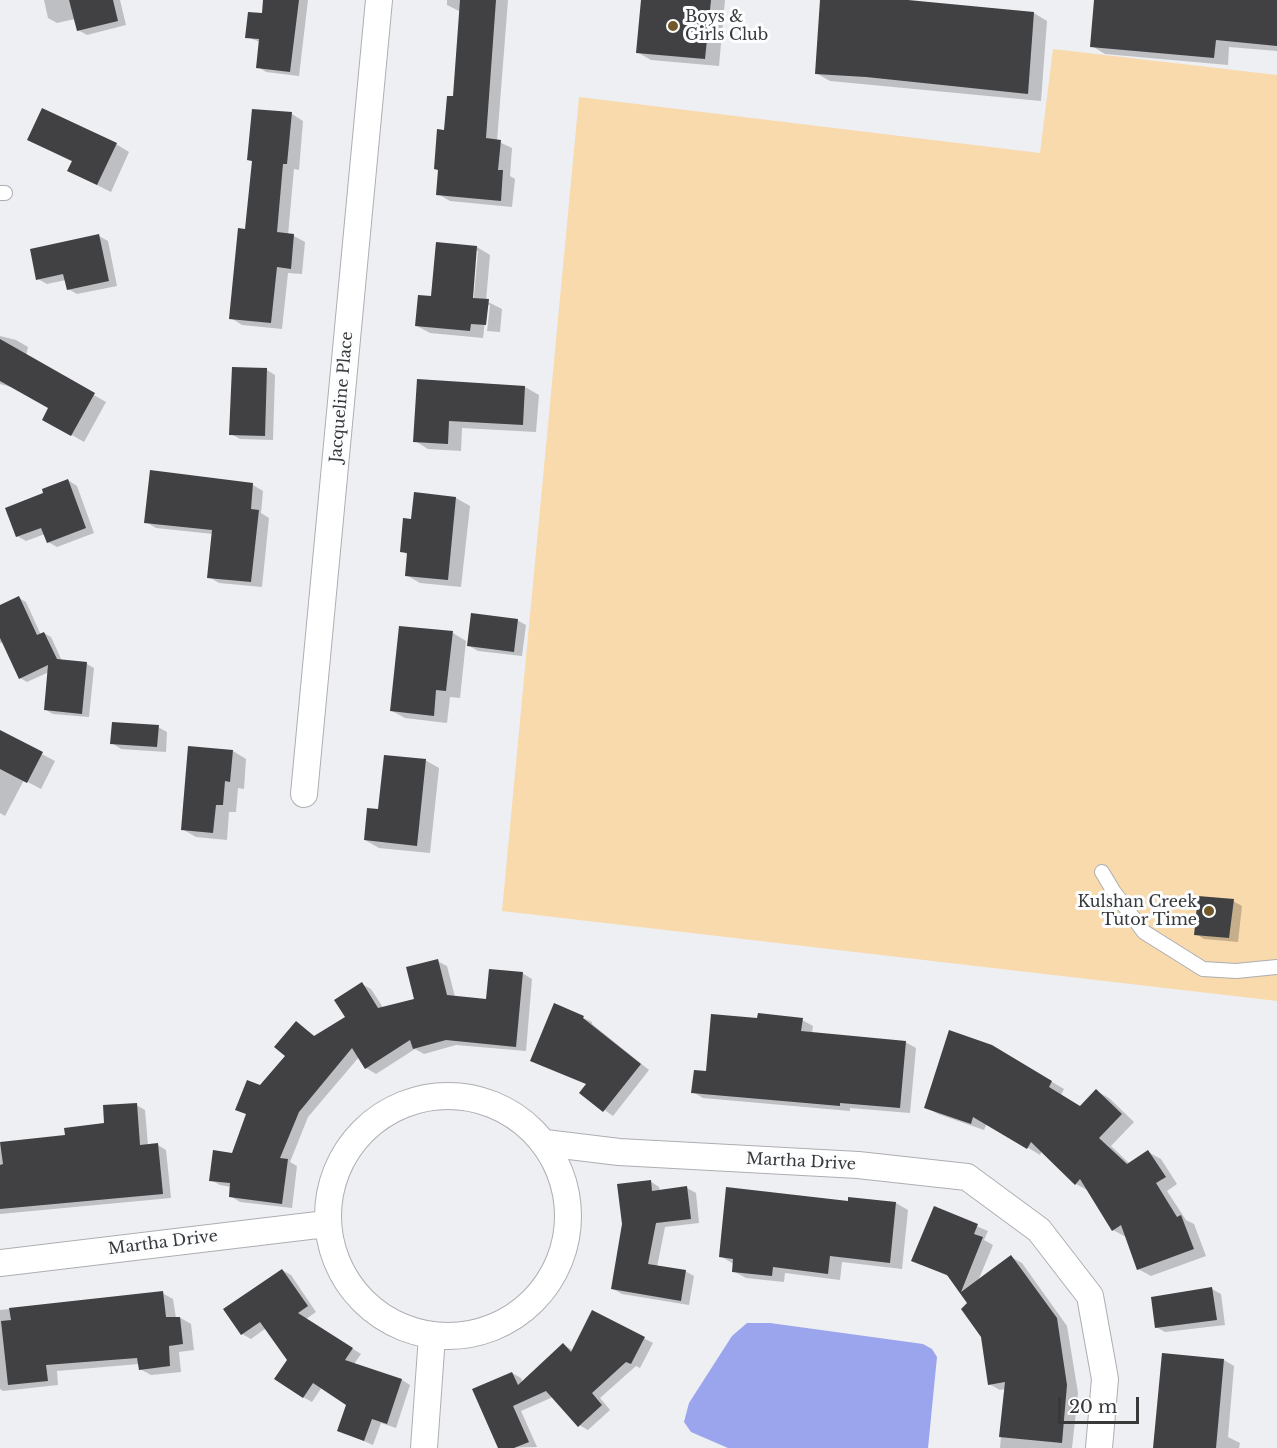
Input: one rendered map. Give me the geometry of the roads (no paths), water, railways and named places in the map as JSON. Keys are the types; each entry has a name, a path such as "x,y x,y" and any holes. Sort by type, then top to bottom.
{"street":[{"name":"Jacqueline Place","path":"304,794 379,0"},
{"path":"457,1094 507,1109 545,1143 566,1186 568,1233 552,1277 521,1312 479,1333 432,1336 380,1317 342,1277 326,1224 334,1173 362,1129 406,1101 457,1094"},
{"name":"Martha Drive","path":"545,1143 619,1152 858,1165 967,1177 1039,1230 1090,1296 1105,1379 1099,1448"},
{"name":"Martha Drive","path":"0,1263 326,1224"},
{"path":"424,1448 432,1336"}],"lane":[{"path":"1102,872 1144,932 1203,969 1236,971 1277,966"}],"water":[{"path":"747,1323 770,1323 923,1344 932,1349 937,1357 928,1448 728,1448 691,1432 684,1422 689,1403 732,1336"}],"place":[{"name":"Boys & Girls Club","path":"673,26"},
{"name":"Kulshan Creek Tutor Time","path":"1209,911"}]}
